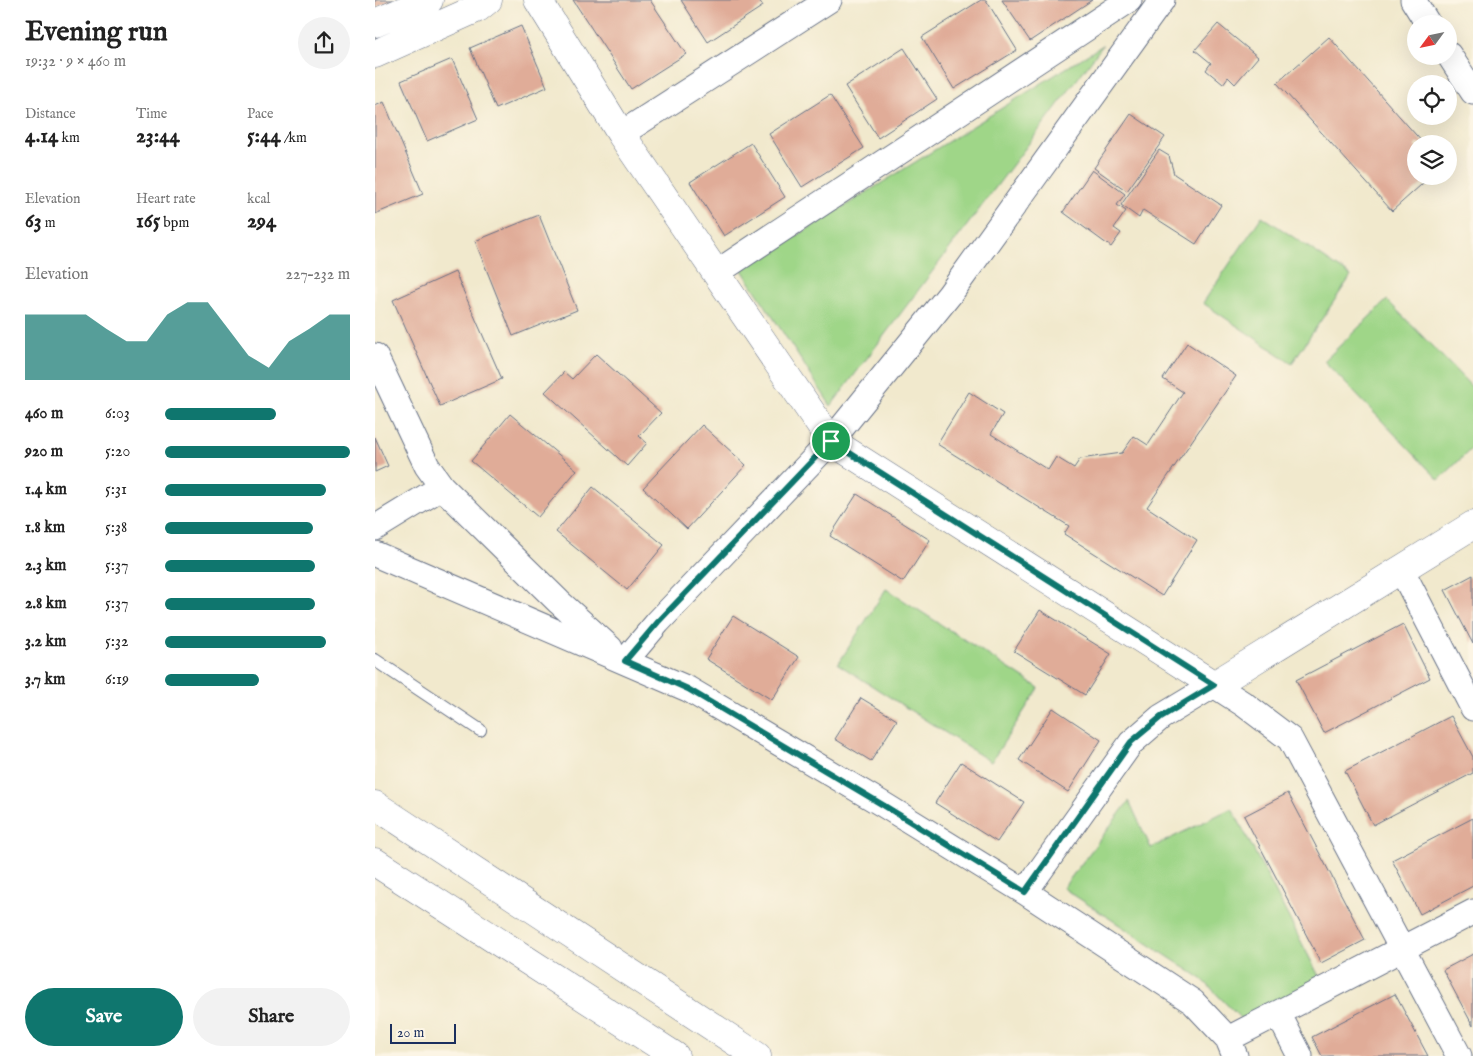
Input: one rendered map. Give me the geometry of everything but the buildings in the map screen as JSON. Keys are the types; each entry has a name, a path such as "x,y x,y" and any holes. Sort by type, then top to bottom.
{"main road":[{"path":"375,22 429,0"},
{"path":"375,54 478,8 487,0"},
{"path":"538,0 621,134 831,441 1214,685 1473,525"},
{"path":"375,805 757,1056"},
{"path":"375,862 675,1056"}],"street":[{"path":"621,134 829,0"},
{"path":"716,273 1129,0"},
{"path":"625,661 658,622 831,441 950,294 1162,0"},
{"path":"1413,0 1422,15"},
{"path":"1455,65 1473,92"},
{"path":"375,356 427,466 442,487 559,602 625,661"},
{"path":"375,528 442,487"},
{"path":"375,554 688,689 1025,892 1193,1002 1232,1048 1278,1013 1473,912"},
{"path":"1401,569 1473,708"},
{"path":"1025,892 1131,742 1161,717 1214,685 1245,705 1290,739 1460,1056"},
{"path":"1278,1013 1300,1056"}],"lane":[{"path":"375,660 480,730"},
{"path":"1460,1056 1473,1051"}],"green space":[{"path":"1103,45 831,406 742,270"},
{"path":"1262,216 1351,276 1292,363 1203,303"},
{"path":"1387,300 1473,388 1473,447 1439,480 1324,361"},
{"path":"886,589 1039,688 991,762 838,664"},
{"path":"1129,801 1151,848 1232,808 1321,980 1241,1019 1202,979 1063,888"}],"route":[{"path":"831,441 1214,685 1161,717 1131,742 1025,892 688,689 625,661 658,622 831,441"}]}
